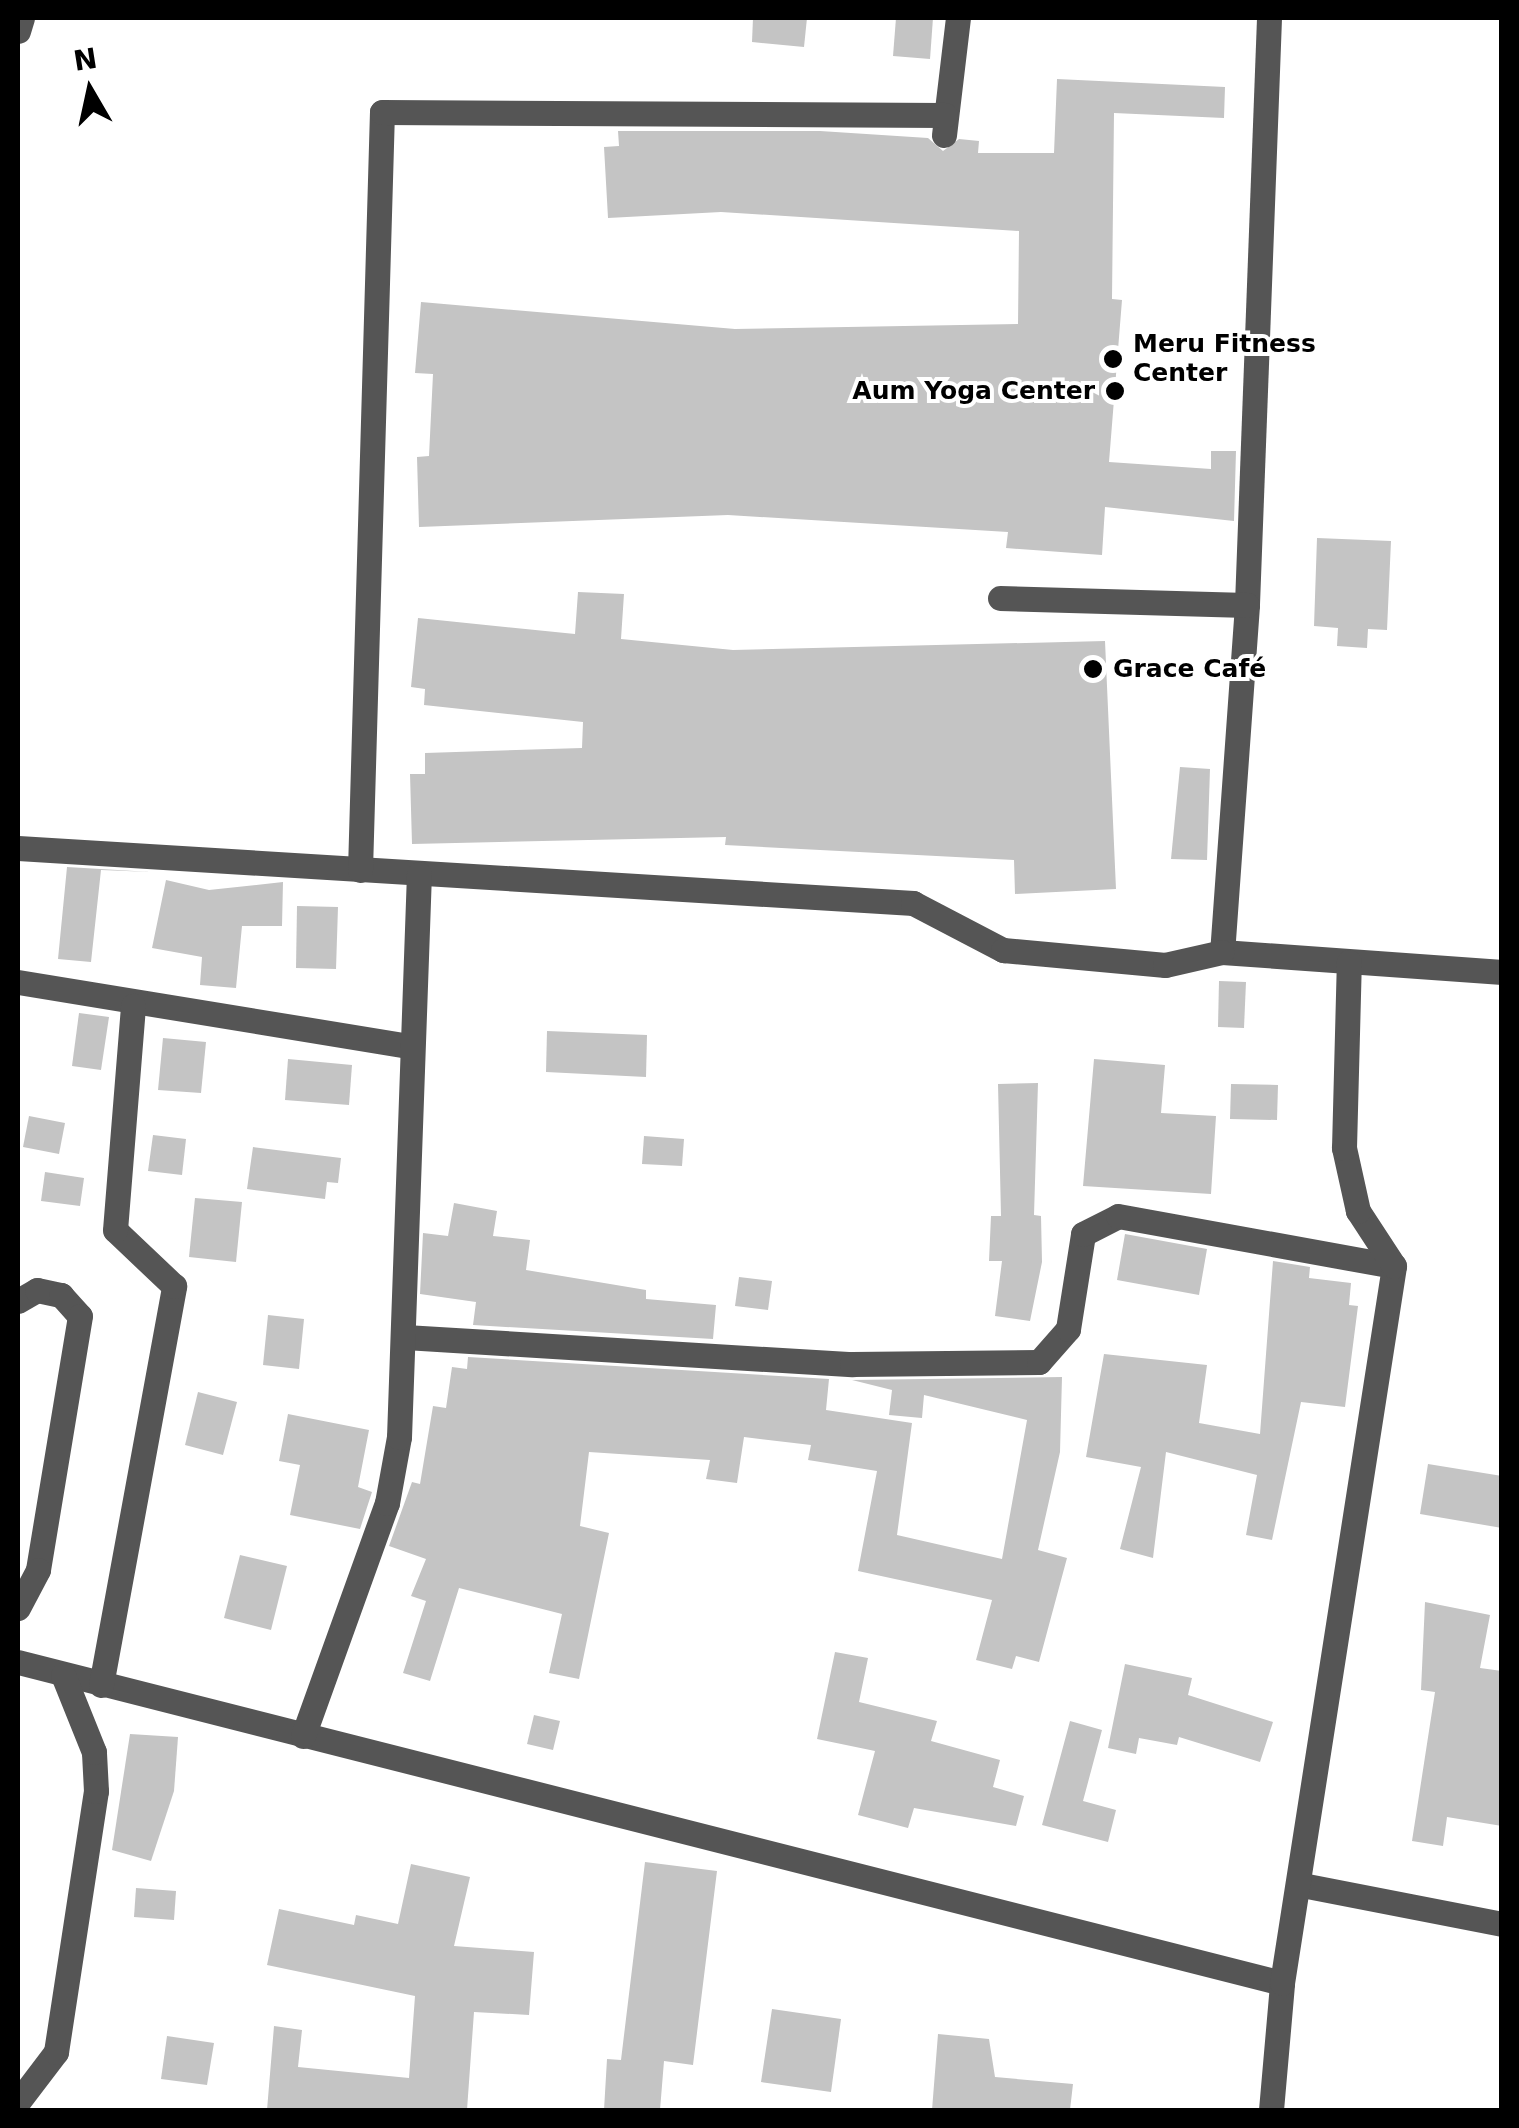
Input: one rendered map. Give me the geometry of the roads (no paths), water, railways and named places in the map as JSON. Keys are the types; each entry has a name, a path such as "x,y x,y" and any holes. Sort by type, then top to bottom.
{"street":[{"path":"18,30 22,18"},
{"path":"360,870 382,112 945,125 958,18"},
{"path":"1222,952 1247,604 1269,18"},
{"path":"1000,598 1247,604"},
{"path":"18,848 913,903 1003,950 1166,965 1222,952 1502,972"},
{"path":"304,1736 388,1502 405,1338 408,1046 420,874"},
{"path":"1271,2110 1282,1983 1302,1885 1394,1266 1358,1211 1344,1148 1349,962"},
{"path":"18,982 133,1006 408,1046"},
{"path":"102,1685 174,1286 114,1230 133,1006"},
{"path":"405,1338 852,1364 1039,1362 1068,1329 1082,1234 1118,1216 1394,1266"},
{"path":"18,1300 37,1290 61,1294 80,1316 38,1570 18,1608"},
{"path":"18,1662 1282,1983"},
{"path":"18,2102 56,2052 96,1791 94,1752 64,1674"},
{"path":"1302,1885 1502,1924"}],"place":[{"name":"Meru Fitness Center","path":"1113,359"},
{"name":"Aum Yoga Center","path":"1115,391"},
{"name":"Grace Café","path":"1093,669"}]}
